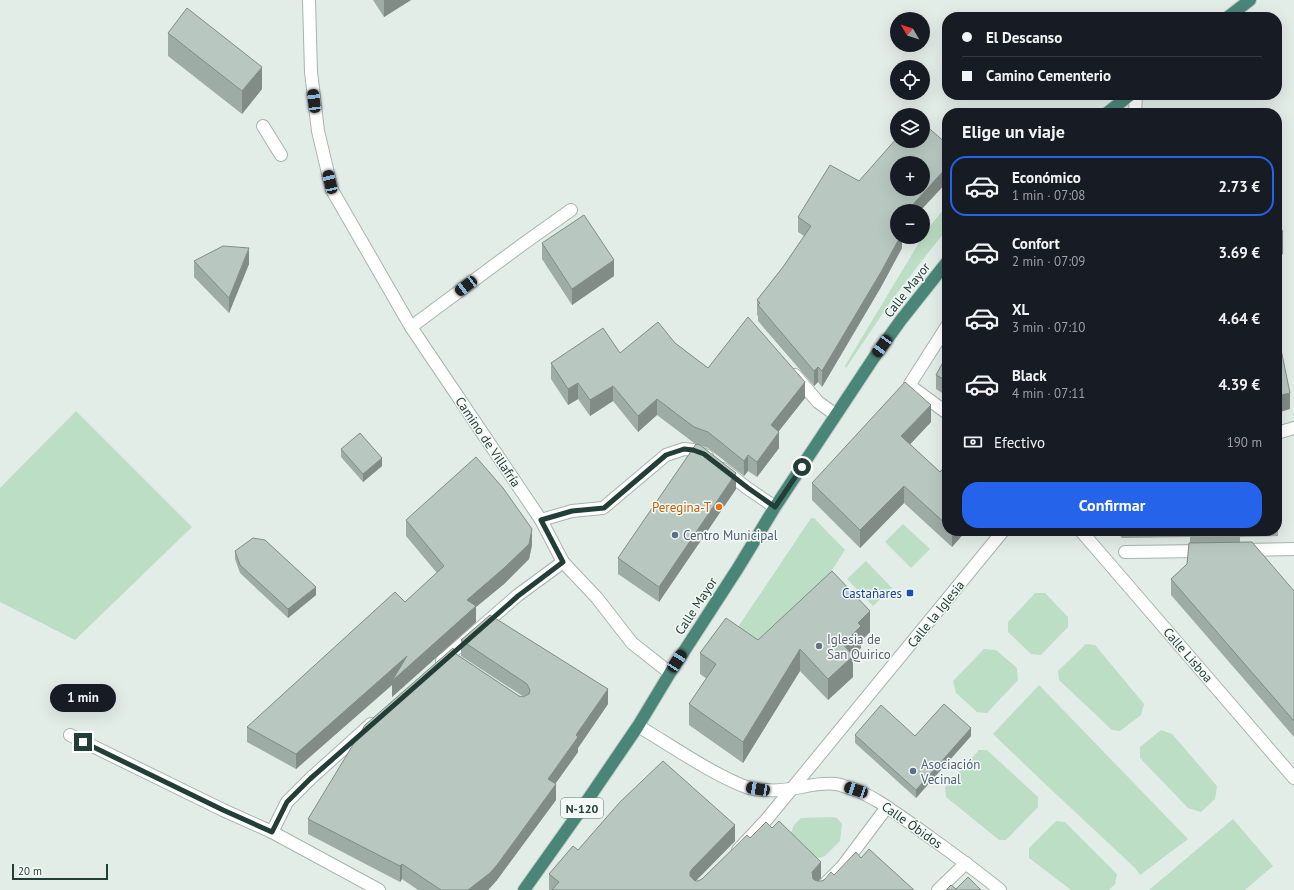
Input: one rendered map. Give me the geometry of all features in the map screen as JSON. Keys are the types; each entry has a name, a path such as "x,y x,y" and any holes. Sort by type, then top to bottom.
{"highway":[{"path":"1234,12 1250,0"},
{"path":"1113,108 1124,100"},
{"name":"Calle Mayor","path":"524,890 638,726 775,507 873,359 901,320 942,268"}],"street":[{"name":"Camino de Villafría","path":"309,0 311,72 318,131 332,190 411,327 541,520 563,562 596,598 632,643 670,673"},
{"path":"263,126 281,155"},
{"path":"411,327 571,210"},
{"path":"942,334 910,384 913,388 942,409"},
{"path":"788,367 818,402 836,415"},
{"path":"1282,432 1294,428"},
{"path":"541,520 572,511 604,508 666,455 684,449 693,450 704,454 775,507"},
{"name":"Calle la Iglesia","path":"728,859 766,819 999,536"},
{"name":"Calle Lisboa","path":"1085,536 1294,778"},
{"path":"1232,550 1294,549"},
{"path":"1125,552 1217,551"},
{"path":"432,671 518,596 563,562"},
{"path":"272,832 287,802 310,779 380,716"},
{"name":"Calle Óbidos","path":"638,726 703,764 748,787 769,791 836,784 856,790 887,807 966,863 1000,890"},
{"path":"70,735 223,810 272,832 379,890"},
{"path":"819,890 842,867 887,807"},
{"path":"938,890 966,863"}],"green space":[{"path":"942,211 942,235 891,301 846,368 845,366 918,244 930,244 930,226"},
{"path":"76,411 192,527 75,640 0,602 0,488"},
{"path":"811,518 814,518 845,550 825,581 763,639 755,641 738,627"},
{"path":"903,524 930,549 911,568 885,542"},
{"path":"866,561 892,588 873,606 847,579"},
{"path":"1035,593 1045,593 1068,617 1068,627 1041,655 1031,654 1008,632 1008,622"},
{"path":"1086,644 1095,645 1144,704 1141,715 1120,731 1112,730 1059,680 1058,671"},
{"path":"984,649 996,650 1017,668 1018,680 987,713 977,712 956,693 953,681"},
{"path":"1039,685 1188,839 1140,875 1135,868 993,734"},
{"path":"1161,730 1172,734 1217,786 1215,799 1201,812 1188,808 1140,758 1140,747"},
{"path":"979,750 987,750 1038,797 1038,807 1006,840 999,840 946,797 945,787"},
{"path":"801,818 837,818 842,824 840,841 825,856 819,858 813,856 790,835 794,825"},
{"path":"1233,819 1273,866 1245,890 1149,890"},
{"path":"1056,821 1065,822 1117,874 1115,884 1109,890 1071,890 1029,858 1029,848"}],"building":[{"path":"187,8 262,67 242,91 168,33"},
{"path":"930,129 942,140 942,172 930,186 930,156 890,156 890,196 921,196 913,204 890,204 890,244 896,244 822,371 818,367 814,371 758,305 760,303 757,300 783,267 811,226 798,217 830,165 859,181 890,146 890,148 930,148"},
{"path":"584,215 614,260 572,289 542,243"},
{"path":"223,246 249,248 229,298 194,261"},
{"path":"748,317 805,382 771,425 779,432 757,462 748,455 744,461 708,432 694,427 657,399 638,416 613,386 590,400 578,383 568,389 551,363 603,328 620,353 658,322 675,343 708,368"},
{"path":"1282,354 1290,393 1282,395"},
{"path":"942,364 942,378 936,375"},
{"path":"905,382 931,405 901,436 940,472 942,470 942,520 904,486 860,530 812,483"},
{"path":"360,433 382,458 363,474 341,449"},
{"name":"Centro Municipal","path":"696,444 700,445 736,473 659,587 618,558"},
{"path":"476,457 503,488 532,529 529,544 467,600 476,606 392,681 407,656 296,754 247,727 395,592 405,602 444,566 406,520"},
{"path":"253,538 265,540 316,587 288,609 240,565 235,551"},
{"path":"1252,542 1294,591 1294,721 1171,579 1187,564 1189,543"},
{"path":"832,571 870,611 858,623 861,626 843,644 853,656 828,679 800,649 743,742 689,704 716,664 700,653 726,618 758,640"},
{"path":"490,615 608,689 576,735 578,737 548,779 556,784 497,865 490,873 468,890 441,890 402,864 400,866 308,819 365,725 453,648 456,654 519,696 523,697 529,694 530,690 527,684 461,640"},
{"name":"Asociación Vecinal","path":"944,704 971,728 916,790 855,735 881,705 915,736"},
{"path":"663,761 735,825 692,869 690,876 695,881 702,879 747,835 750,838 766,822 772,828 779,821 821,862 812,872 813,879 817,881 824,880 831,872 834,875 856,852 861,858 869,849 914,890 552,890 559,882 549,874 573,846 578,850 620,802"},
{"path":"968,877 981,890 946,890 951,885 956,889"}],"place":[{"name":"Peregina-T","path":"719,507"},
{"name":"Centro Municipal","path":"675,535"},
{"name":"Castañares","path":"910,593"},
{"name":"Iglesia de San Quirico","path":"819,646"},
{"name":"Asociación Vecinal","path":"913,771"}],"route":[{"path":"83,742 223,810 272,832 287,802 340,751 518,596 563,562 541,520 572,511 604,508 666,455 684,449 693,450 704,454 775,507 802,467"}]}
